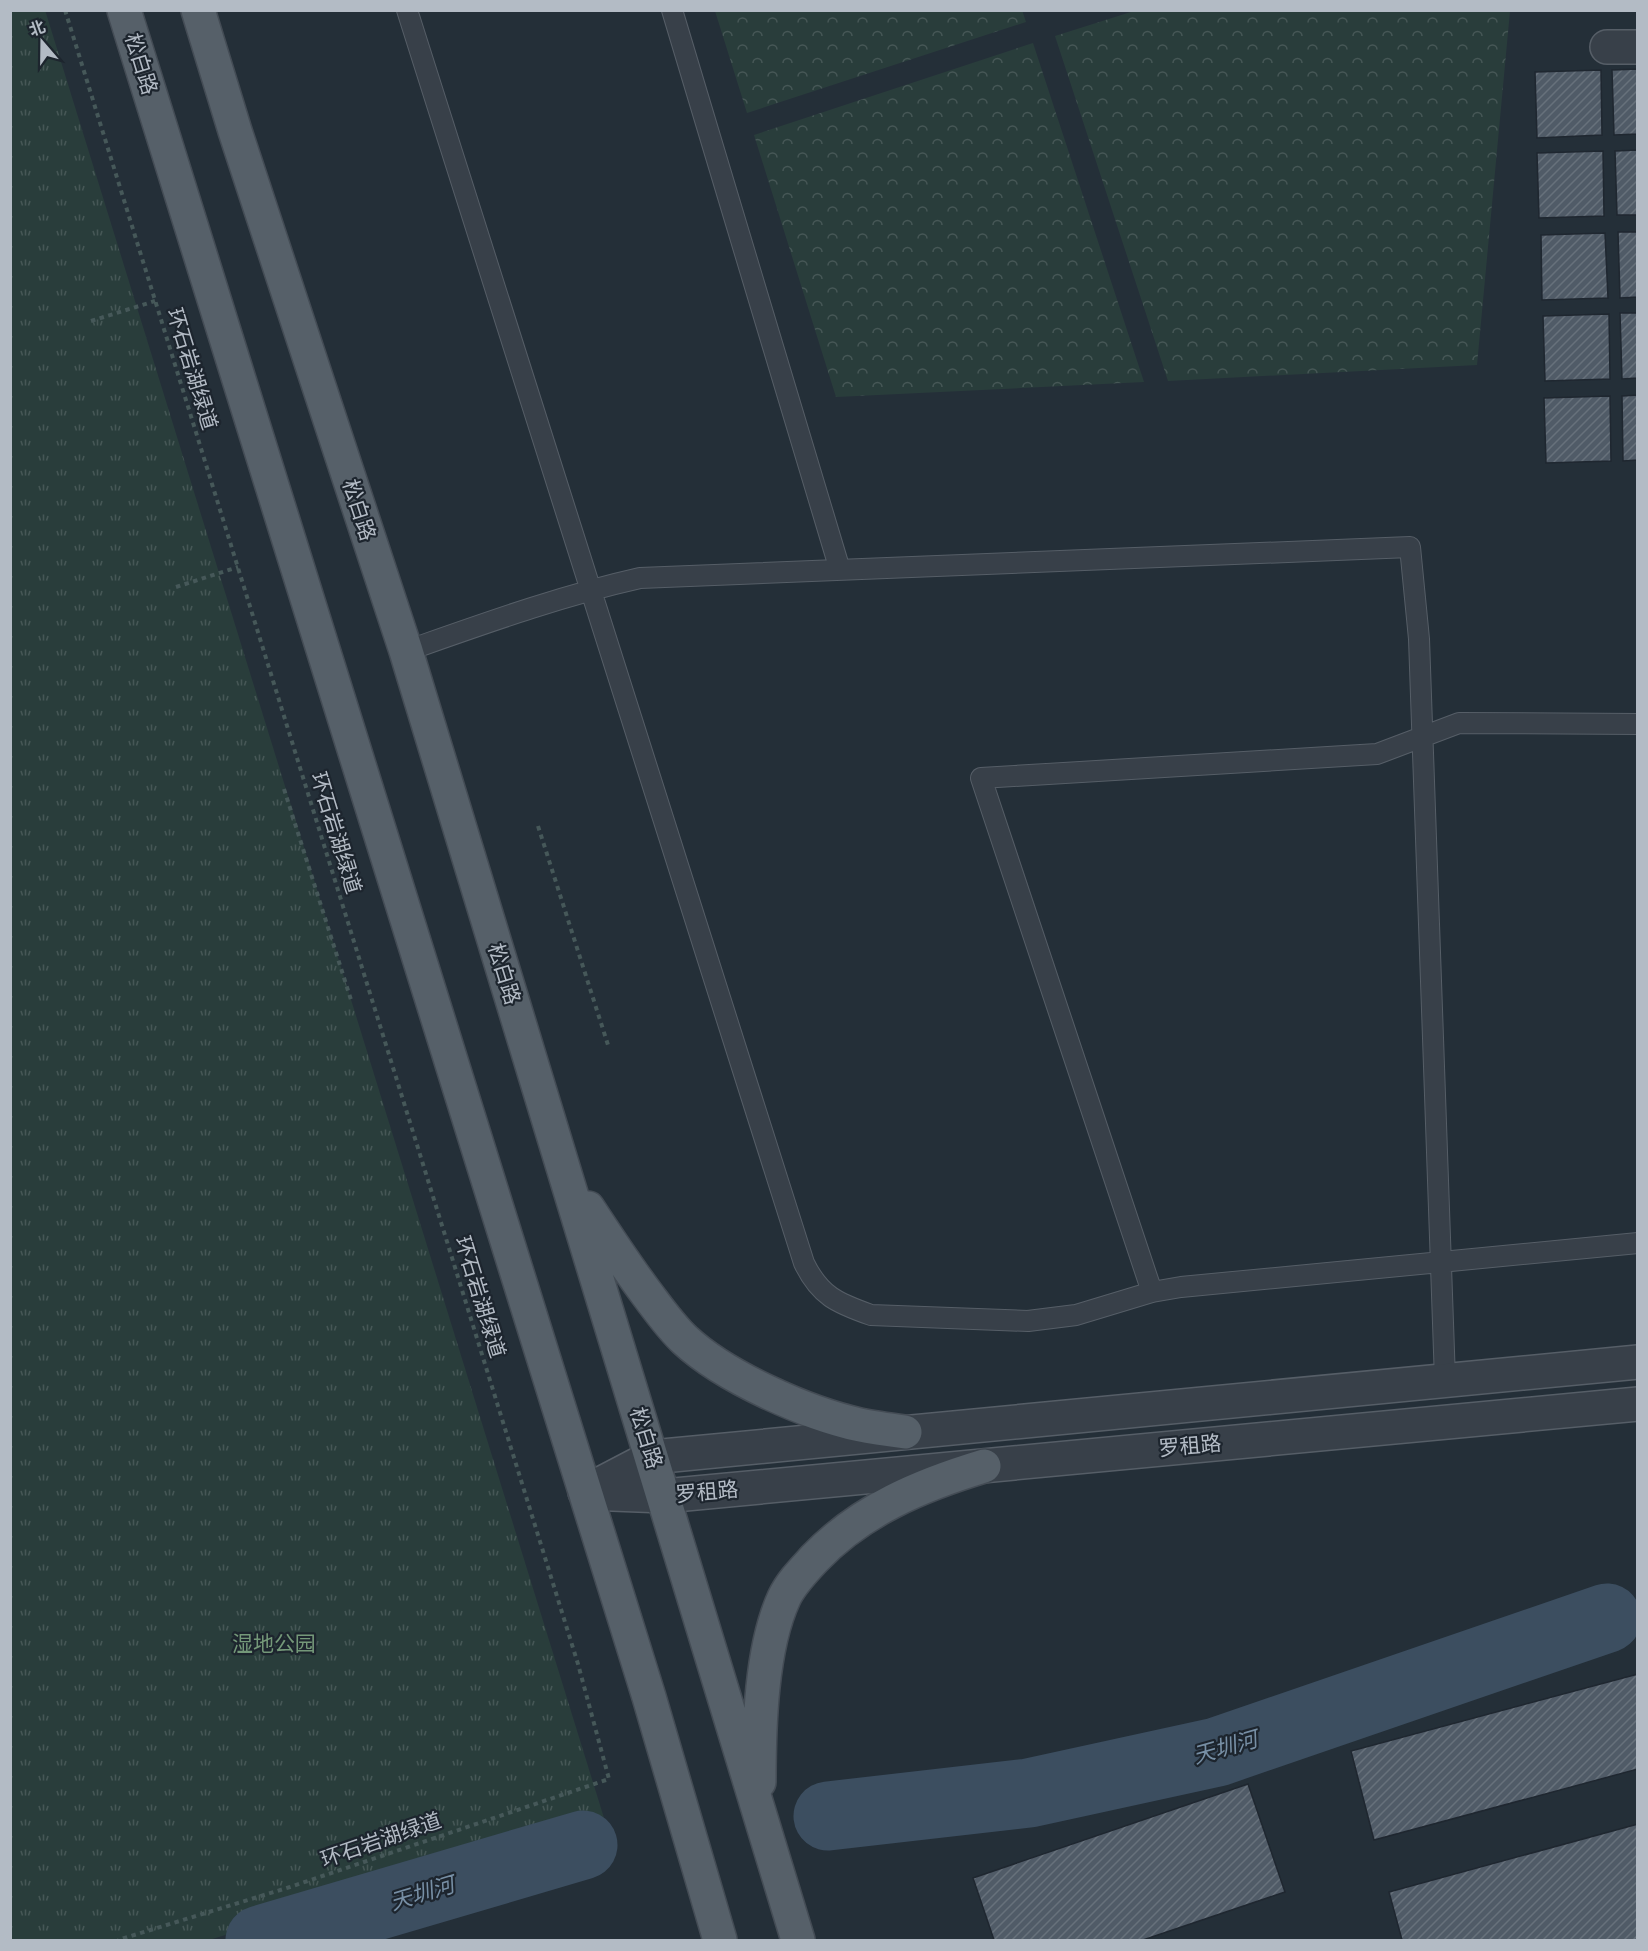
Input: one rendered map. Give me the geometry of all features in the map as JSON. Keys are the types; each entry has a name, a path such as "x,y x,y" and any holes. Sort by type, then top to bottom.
{"main road":[{"name":"松白路","path":"124,10 649,1697 720,1941"},
{"name":"松白路","path":"198,10 235,131 405,651 798,1941"},
{"path":"560,1156 587,1206 624,1264 684,1339 716,1365 757,1386 826,1416 860,1425 905,1432"},
{"path":"764,1828 759,1777 762,1703 767,1660 784,1597 804,1570 832,1539 866,1515 941,1479 984,1466"}],"street":[{"name":"罗租路","path":"585,1492 652,1457 1638,1362"},
{"name":"罗租路","path":"585,1492 664,1496 1638,1404"}],"lane":[{"path":"407,10 796,1240 813,1280 827,1295 849,1307 871,1315 1028,1321 1076,1315 1152,1292 1181,1287 1638,1243"},
{"path":"672,10 840,570"},
{"path":"405,651 522,610 640,578 1410,547 1419,639 1445,1380"},
{"path":"1152,1292 981,777 1377,754 1459,723 1638,724"}],"path":[{"name":"环石岩湖绿道","path":"65,10 578,1664 609,1779 290,1887 118,1941"},
{"path":"92,321 155,302"},
{"path":"176,587 238,567"},
{"path":"284,789 352,1003"},
{"path":"538,825 609,1048"}],"green space":[{"name":"湿地公园","path":"45,10 604,1818 209,1940 11,1940 10,11"},
{"path":"1022,10 1026,22 747,113 715,11"},
{"path":"1134,11 1510,11 1477,365 1168,381 1055,36"},
{"path":"1033,43 1144,382 836,397 754,135"}],"building":[{"path":"1638,69 1638,134 1614,135 1612,70"},
{"path":"1601,70 1602,135 1537,138 1535,72"},
{"path":"1638,150 1638,215 1617,215 1615,151"},
{"path":"1603,151 1604,216 1539,218 1537,153"},
{"path":"1618,232 1638,232 1638,297 1620,298"},
{"path":"1605,233 1608,298 1542,300 1541,235"},
{"path":"1620,313 1638,313 1638,378 1622,379"},
{"path":"1609,314 1610,379 1545,381 1543,316"},
{"path":"1638,395 1638,460 1623,461 1622,396"},
{"path":"1610,396 1611,461 1546,463 1544,398"},
{"path":"1638,1674 1638,1769 1374,1840 1351,1751"},
{"path":"1248,1784 1285,1892 1143,1940 994,1940 973,1878"},
{"path":"1638,1824 1638,1940 1402,1940 1389,1892"}],"waterway":[{"name":"天圳河","path":"828,1816 1029,1793 1217,1752 1607,1618"},
{"name":"天圳河","path":"260,1940 583,1845"}]}
